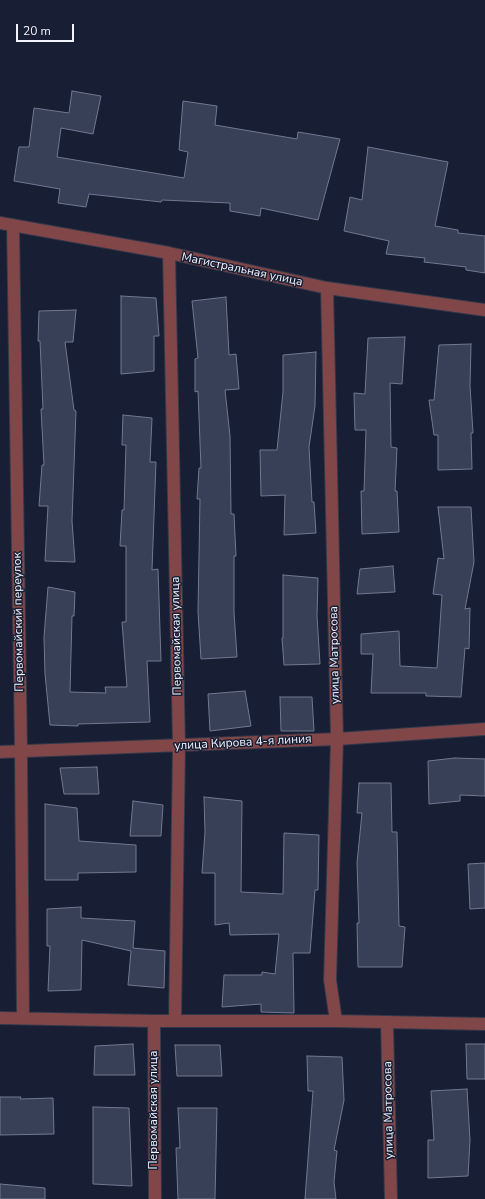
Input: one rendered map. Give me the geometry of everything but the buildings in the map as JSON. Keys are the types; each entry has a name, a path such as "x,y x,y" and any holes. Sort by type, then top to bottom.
{"street":[{"name":"Магистральная улица","path":"0,223 168,253 326,288 485,310"},
{"name":"Первомайский переулок","path":"13,225 21,751 23,1018"},
{"name":"Первомайская улица","path":"168,253 180,746 175,1020"},
{"name":"улица Матросова","path":"326,288 337,739 330,980 336,1021"},
{"name":"улица Кирова 4-я линия","path":"0,752 337,739 485,729"},
{"path":"0,1018 485,1024"},
{"name":"Первомайская улица","path":"154,1021 155,1199"},
{"name":"улица Матросова","path":"387,1022 391,1199"}]}
